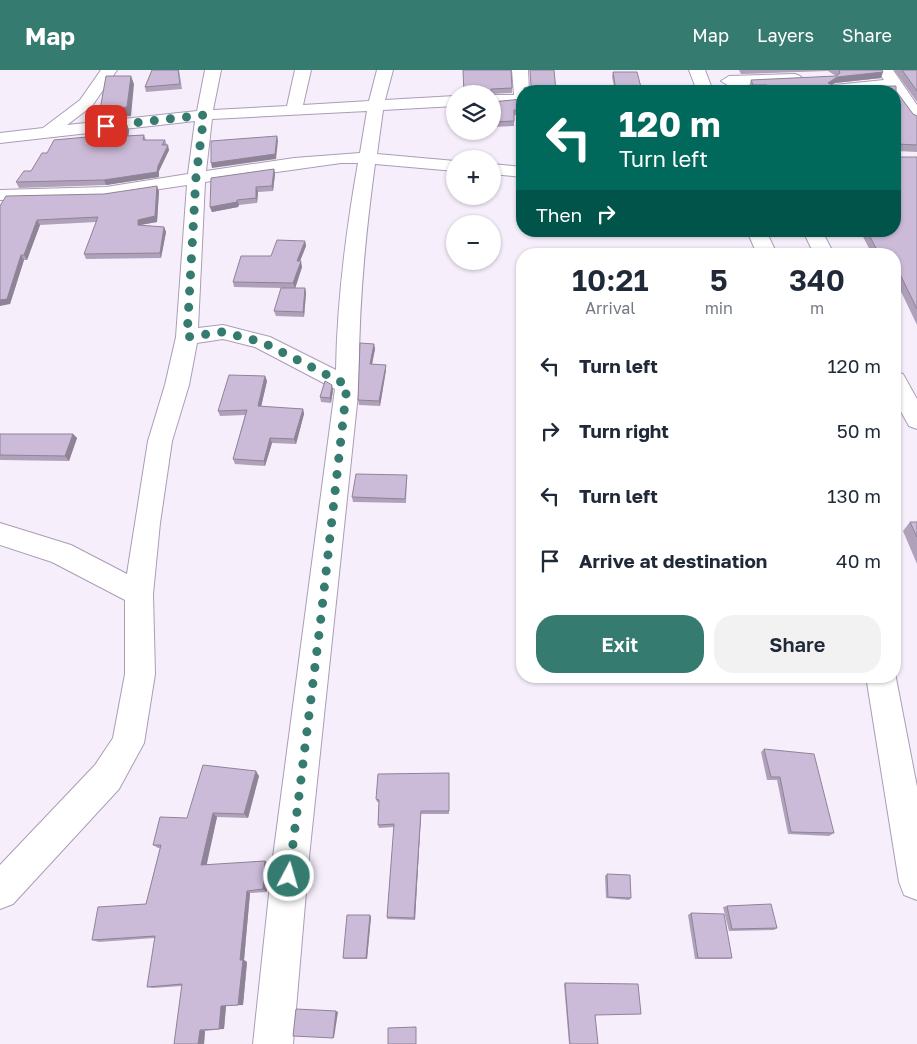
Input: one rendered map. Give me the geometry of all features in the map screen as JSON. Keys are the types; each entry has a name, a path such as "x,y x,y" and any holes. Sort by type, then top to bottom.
{"street":[{"path":"47,133 86,103 109,70"},
{"path":"0,891 107,777 128,744 140,674 139,594 160,441 177,384 187,337 196,177 204,115 213,70"},
{"path":"294,110 303,70"},
{"path":"273,1044 291,857 320,626 347,385 347,330 359,212 376,104 385,70"},
{"path":"520,70 521,85"},
{"path":"697,70 701,85"},
{"path":"885,70 895,84"},
{"path":"729,81 808,79"},
{"path":"864,85 895,84"},
{"path":"901,93 917,117"},
{"path":"501,100 516,99"},
{"path":"0,138 204,115 446,101"},
{"path":"0,195 106,192 294,163 368,158 446,165"},
{"path":"501,170 516,171"},
{"path":"187,337 222,332 262,342 347,385"},
{"path":"901,391 917,420"},
{"path":"0,534 61,553 139,594"},
{"path":"882,683 917,882"}],"building":[{"path":"152,70 178,70 180,84 145,87"},
{"path":"463,70 511,70 512,88 501,89 501,85 464,85"},
{"path":"530,70 554,70 555,85 531,85"},
{"path":"839,70 882,70 883,72 837,77 828,83 832,85 753,85 751,80 836,76 840,73"},
{"path":"902,70 917,70 917,91"},
{"path":"613,72 637,72 640,85 615,85"},
{"path":"106,76 131,76 127,107 100,110"},
{"path":"901,98 913,114 917,116 917,145 901,144"},
{"path":"516,100 514,121 501,122 501,101"},
{"path":"127,125 126,136 144,135 143,140 165,140 162,145 168,145 157,172 104,180 16,182 24,171 31,171 42,153 47,153 54,140 98,136 99,128"},
{"path":"277,136 275,154 211,163 211,141"},
{"path":"901,157 917,157 917,309 901,276 901,248 876,248 870,237 901,237"},
{"path":"274,169 272,186 256,187 256,198 237,200 237,202 210,207 211,178"},
{"path":"157,186 155,216 138,220 138,225 164,227 160,253 84,254 98,217 37,220 24,255 21,255 7,299 0,300 0,206 6,196 104,194"},
{"path":"277,240 305,241 297,261 301,261 293,283 233,282 241,256 271,256"},
{"path":"281,288 305,288 303,312 274,311"},
{"path":"360,343 374,344 370,364 386,365 379,401 358,400"},
{"path":"229,375 265,376 258,406 303,409 294,439 270,438 264,461 233,459 247,410 218,411"},
{"path":"325,381 332,385 330,398 320,397"},
{"path":"0,434 73,434 65,456 0,455"},
{"path":"356,474 407,475 405,499 352,497"},
{"path":"910,522 917,522 917,537"},
{"path":"764,749 814,754 834,833 791,832 780,777 771,777"},
{"path":"203,765 256,771 244,814 213,813 201,865 265,861 263,889 247,891 240,960 243,960 238,1005 221,1006 219,1029 200,1030 198,1044 174,1044 182,984 147,987 155,936 92,940 98,907 146,904 161,845 153,845 160,817 187,818"},
{"path":"449,773 449,811 421,811 414,918 387,917 394,824 378,825 379,800 376,799 378,774"},
{"path":"607,874 630,875 631,898 608,897"},
{"path":"771,904 777,928 732,929 727,906"},
{"path":"691,913 724,914 732,958 698,958"},
{"path":"347,915 370,915 366,958 343,958"},
{"path":"565,983 638,984 641,1014 595,1015 598,1044 570,1044"},
{"path":"296,1009 336,1011 333,1038 293,1036"},
{"path":"416,1027 416,1044 388,1044 388,1028"}],"route":[{"path":"106,126 204,115 196,177 187,337 222,332 262,342 347,385 289,876"}]}
